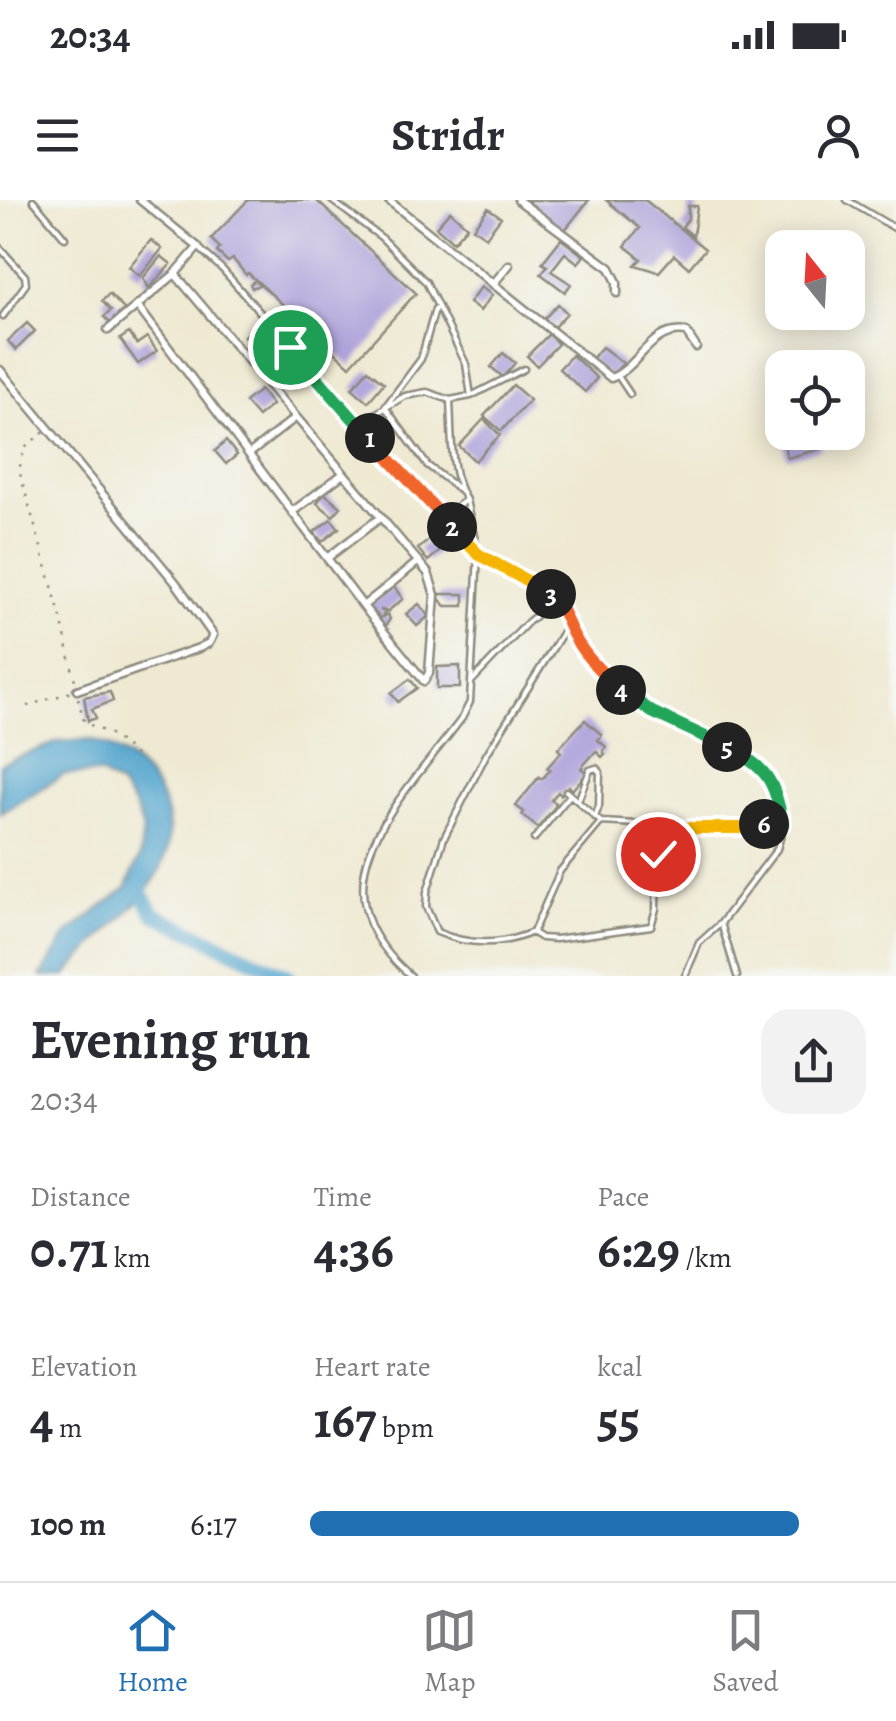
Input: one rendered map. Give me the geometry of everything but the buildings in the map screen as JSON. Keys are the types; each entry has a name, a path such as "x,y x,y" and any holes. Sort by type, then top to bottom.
{"street":[{"path":"108,330 175,274 198,247 140,200"},
{"path":"388,200 611,378 670,332 686,332 696,348"},
{"path":"518,200 610,268 617,293"},
{"path":"493,284 509,265"},
{"path":"138,306 424,682 429,673 433,583 175,274"},
{"path":"0,370 176,582 213,635 209,644 77,690"},
{"path":"249,454 295,418"},
{"path":"292,512 344,474"},
{"path":"328,558 381,517"},
{"path":"363,606 419,562"}],"lane":[{"path":"32,200 65,238"},
{"path":"331,200 382,238 431,291 466,364 471,396"},
{"path":"847,200 896,229"},
{"path":"198,247 478,554 532,581 556,599 600,672 652,712 758,764 773,785 783,824 777,849 721,923 699,943 685,976"},
{"path":"0,248 24,276 26,284 3,316"},
{"path":"385,407 421,359 436,306"},
{"path":"358,424 405,396 427,392 450,400 471,396 524,368"},
{"path":"618,376 630,394"},
{"path":"411,976 387,955 371,932 364,908 365,868 371,845 383,824 470,702 478,554 452,447 450,400"},
{"path":"385,407 427,465 460,490"},
{"path":"442,516 466,500"},
{"path":"472,681 528,622 556,599"},
{"path":"568,624 486,755 444,838 427,892 430,922 436,932 457,941 494,944 533,932 560,871 600,822"},
{"path":"578,802 590,770 598,769 599,806 595,817"},
{"path":"534,839 568,793 600,822 658,828 745,828 780,835"},
{"path":"745,828 753,824 783,824"},
{"path":"533,932 541,938 556,940 650,926 656,910 658,828"},
{"path":"721,923 738,976"}],"path":[{"path":"48,430 25,447 18,470 61,618 84,722 112,735 136,756"},
{"path":"27,706 77,690"}],"water":[{"path":"91,740 132,761 155,786 169,825 167,851 142,896 66,976 41,976 68,933 126,888 140,857 143,829 134,805 120,786 100,774 65,774 0,814 0,764 58,742"}],"waterway":[{"path":"142,882 141,892 154,914 287,976"}],"route":[{"path":"290,347 478,554 532,581 556,599 576,640 600,672 652,712 745,756 767,775 778,798 783,824 658,828 658,854"}]}
